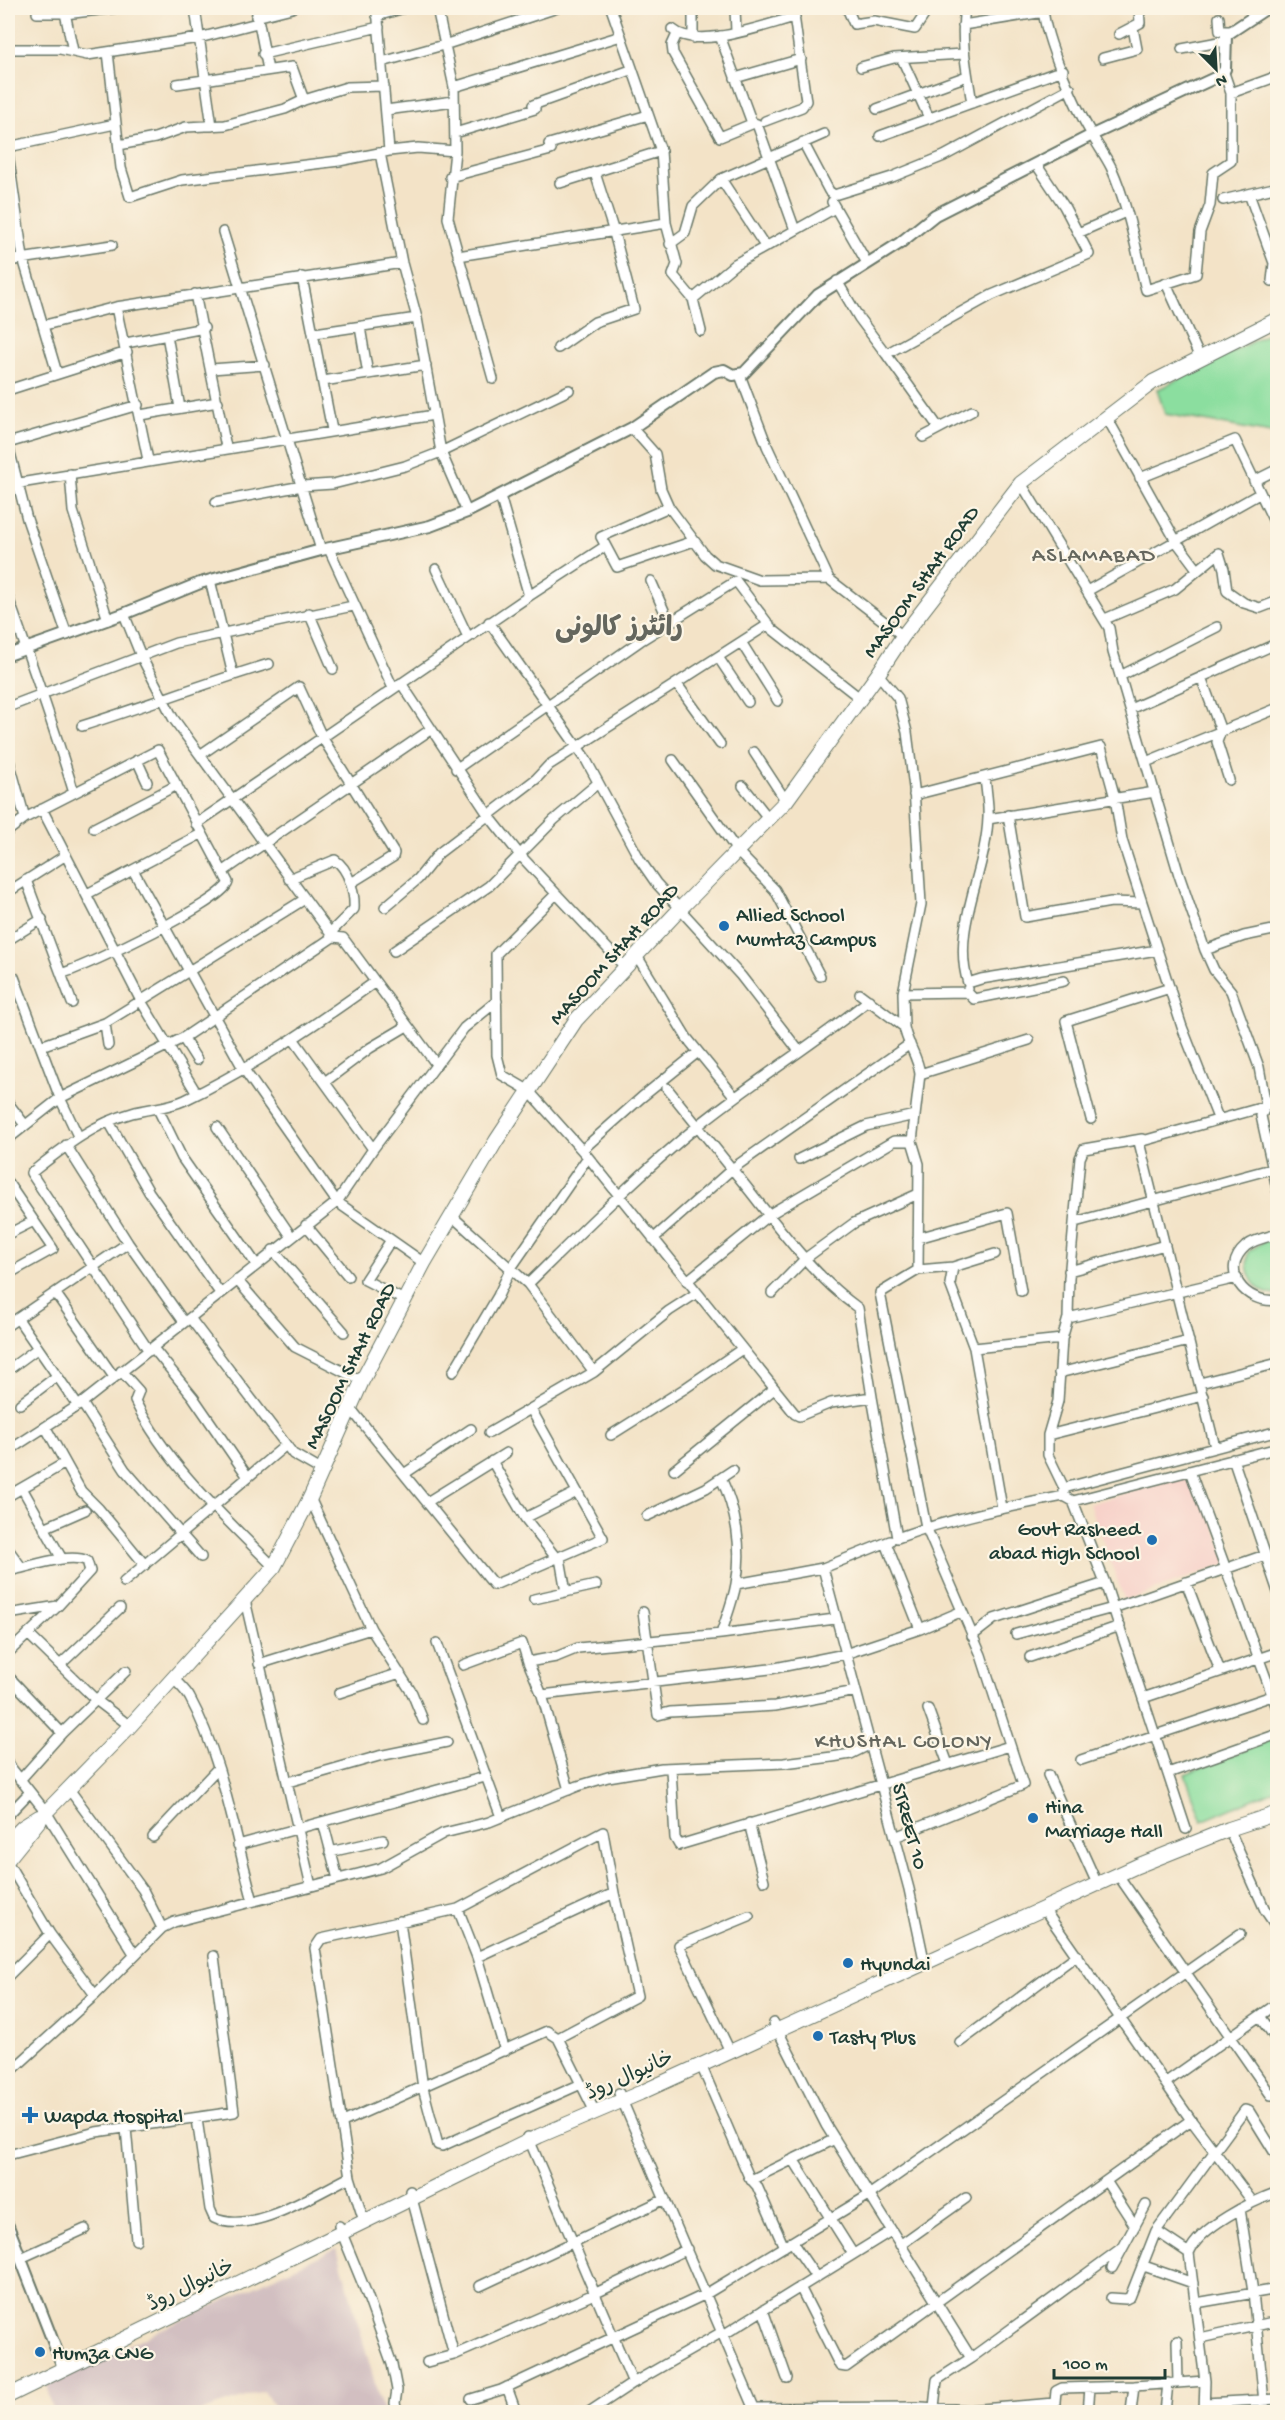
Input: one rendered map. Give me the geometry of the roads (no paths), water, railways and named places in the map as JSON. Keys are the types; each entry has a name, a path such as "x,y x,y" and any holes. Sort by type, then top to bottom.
{"main road":[{"name":"MASOOM SHAH ROAD","path":"8,1861 45,1813 130,1726 274,1567 310,1498 362,1381 424,1263 528,1090 576,1020 786,801 861,699 903,636 1021,483 1153,382 1278,319"},
{"name":"خانیوال روڈ","path":"8,2396 340,2229 592,2106 701,2065 923,1955 1094,1877 1189,1837 1278,1805"},
{"name":"MASOOM SHAH ROAD","path":"8,1842 23,1827 45,1813"},
{"name":"خانیوال روڈ","path":"528,2138 727,2045 776,2027 1118,1875 1229,1829 1278,1813"},
{"name":"خانیوال روڈ","path":"340,2229 362,2215 411,2195"},
{"name":"خانیوال روڈ","path":"8,2388 174,2312"}],"street":[{"path":"37,13 116,8"},
{"path":"195,8 212,126"},
{"path":"8,49 73,51 84,55 108,52 198,38 256,16 292,8"},
{"path":"404,8 377,12 386,110 384,152 402,263 417,318 441,452 467,512"},
{"path":"437,8 447,44 454,87 455,151 450,177 448,218 493,379"},
{"path":"382,62 447,44 557,8"},
{"path":"611,8 661,151 666,223 677,264 673,276 693,299 701,331"},
{"path":"693,8 693,38"},
{"path":"735,8 736,32"},
{"path":"847,8 854,24 874,21 915,30 929,8"},
{"path":"965,8 964,54 972,103"},
{"path":"1119,34 1133,28 1141,21 1139,8"},
{"path":"1182,49 1227,36 1267,8"},
{"path":"963,25 1043,10 1045,27 1070,88 1092,135 1111,168 1126,212 1146,290 1196,274 1200,232 1210,205 1213,172 1231,161 1231,93 1224,73 1227,36"},
{"path":"64,11 73,51"},
{"path":"765,121 804,105 801,59 794,12 720,36 692,39 674,32 673,53 720,137 752,123 757,124 795,230"},
{"path":"256,16 268,70"},
{"path":"1218,18 1220,31 1227,36"},
{"path":"264,54 379,27"},
{"path":"1103,58 1137,49 1133,28"},
{"path":"454,87 621,36"},
{"path":"720,36 752,123"},
{"path":"108,52 121,168 130,196 182,180 384,152 418,148 455,151"},
{"path":"861,67 894,58 964,54"},
{"path":"735,78 801,59"},
{"path":"902,59 929,118"},
{"path":"177,84 292,66 304,100"},
{"path":"455,132 535,109 533,105 631,70"},
{"path":"880,136 1063,70"},
{"path":"740,375 757,361 818,295 900,243 935,215 1092,135 1224,73"},
{"path":"877,108 968,76"},
{"path":"1231,93 1278,76"},
{"path":"119,145 155,138 186,127 212,126 271,113 347,87 384,86"},
{"path":"831,194 892,177 944,156 1070,88"},
{"path":"386,110 454,101"},
{"path":"450,177 551,150 549,144 648,115"},
{"path":"8,147 115,124"},
{"path":"670,244 684,234 693,206 721,179 768,156 824,134"},
{"path":"802,142 831,194 835,208 867,263"},
{"path":"560,183 661,151"},
{"path":"8,153 23,258 45,325 57,373"},
{"path":"886,354 992,295 1089,254 1036,164"},
{"path":"558,348 595,322 634,309 613,229 595,173"},
{"path":"721,179 765,246"},
{"path":"1223,201 1278,187"},
{"path":"1249,194 1274,262 1272,281"},
{"path":"693,299 725,271 765,246 835,208"},
{"path":"1078,234 1126,212"},
{"path":"458,255 613,229 666,223"},
{"path":"222,232 302,486 325,550 353,606 397,686 489,816 520,855 626,967"},
{"path":"8,261 112,244"},
{"path":"45,325 116,307 239,286 402,263"},
{"path":"302,277 315,333 332,430"},
{"path":"837,281 859,318 939,428 948,424 972,411 952,421 942,427 923,437"},
{"path":"1167,284 1200,358"},
{"path":"195,294 204,328 226,447"},
{"path":"116,307 148,460"},
{"path":"315,333 417,318"},
{"path":"360,327 368,374"},
{"path":"8,390 167,335 204,328"},
{"path":"167,335 180,408"},
{"path":"211,369 265,365"},
{"path":"323,381 426,365"},
{"path":"8,656 210,580 430,525 467,512 632,428 714,372 724,370 740,375"},
{"path":"740,375 767,446 829,579 903,636"},
{"path":"216,502 302,486 333,484 380,474 441,452 570,390"},
{"path":"67,635 27,519 8,444 139,410 180,408 218,402"},
{"path":"8,485 226,447 434,415"},
{"path":"1106,416 1176,541 1197,569"},
{"path":"632,428 655,454 661,489 669,507 694,541 715,564 750,578 829,579"},
{"path":"1140,478 1235,440 1278,530"},
{"path":"1254,481 1278,469"},
{"path":"70,474 73,511 108,620"},
{"path":"1021,483 1105,619 1179,875 1214,970 1232,991 1258,1067 1266,1106 1261,1116 1278,1193"},
{"path":"1088,591 1259,494"},
{"path":"500,496 528,596"},
{"path":"669,507 600,538 618,568 694,541"},
{"path":"196,824 489,622 604,547"},
{"path":"1105,619 1175,589 1219,553 1227,591 1244,603 1260,608 1278,601"},
{"path":"436,569 468,637"},
{"path":"210,580 233,675"},
{"path":"651,581 669,622"},
{"path":"456,769 546,704 669,622 736,581 769,624 861,699"},
{"path":"8,597 24,650 44,694 74,793"},
{"path":"8,706 176,643 353,606"},
{"path":"124,614 141,656 164,700 200,755 333,937"},
{"path":"309,614 333,669"},
{"path":"489,622 577,748 640,860 680,909 741,976 799,1050"},
{"path":"385,907 418,879 439,853 536,779 549,765 769,624"},
{"path":"1120,676 1217,627"},
{"path":"741,642 778,701"},
{"path":"1130,709 1278,643"},
{"path":"718,657 747,702"},
{"path":"82,726 269,664"},
{"path":"878,674 898,698 907,732 915,795 921,904 903,993 904,1027 919,1059 920,1074 912,1141 919,1164 918,1270"},
{"path":"1201,677 1221,731 1217,742 1229,780"},
{"path":"677,684 720,744"},
{"path":"200,755 299,687 322,737 395,855 351,883"},
{"path":"1146,762 1278,708"},
{"path":"224,871 430,730"},
{"path":"915,795 1101,747 1115,798 1122,840 1170,988 1218,1119"},
{"path":"8,831 25,818 158,750 201,834 224,871 229,886 196,910 116,951 63,973"},
{"path":"754,752 786,801"},
{"path":"8,757 12,789 25,818"},
{"path":"137,760 147,782"},
{"path":"673,760 738,852 775,890 820,976"},
{"path":"985,777 988,819 964,935 963,968 968,988 974,999 1064,981"},
{"path":"394,951 489,886 554,820 598,783"},
{"path":"94,828 177,785"},
{"path":"743,786 769,819"},
{"path":"988,819 1155,792"},
{"path":"42,810 141,1001 196,1095"},
{"path":"1008,815 1025,916 1112,902 1142,903"},
{"path":"87,894 201,834"},
{"path":"8,892 66,855"},
{"path":"290,879 335,860 351,883 354,909 333,930 333,937"},
{"path":"132,870 243,1068 337,1202 424,1263"},
{"path":"26,880 63,973 72,1003"},
{"path":"556,894 498,950 497,1000 500,1072 505,1079 528,1090 585,1154 774,1389 799,1416 831,1403 872,1396"},
{"path":"41,1046 105,1023 305,899"},
{"path":"8,940 42,918"},
{"path":"1205,950 1244,936 1278,929"},
{"path":"8,1139 60,1098 168,1047 214,1019 333,937 343,938 436,1064"},
{"path":"903,993 968,988 981,979 1157,950"},
{"path":"637,956 698,1052 735,1097"},
{"path":"14,977 60,1098 78,1136"},
{"path":"248,1477 193,1396 151,1349 91,1268 31,1173 78,1136 133,1113 158,1109 196,1095 294,1040 375,982"},
{"path":"1091,1119 1066,1021 1170,988"},
{"path":"860,994 904,1027"},
{"path":"8,1451 80,1405 273,1250 337,1202 373,1149 464,1028 497,1000"},
{"path":"528,1284 618,1195 698,1126 869,1000"},
{"path":"105,1023 108,1045"},
{"path":"326,1081 370,1048 407,1026"},
{"path":"183,1038 197,1060"},
{"path":"294,1040 326,1081 373,1149"},
{"path":"920,1074 1029,1040"},
{"path":"653,1239 732,1169 910,1044"},
{"path":"453,1372 498,1296 511,1268 585,1154 642,1097 698,1052"},
{"path":"667,1088 806,1258 844,1298 858,1308 897,1538"},
{"path":"8,1103 25,1125"},
{"path":"1186,1829 1105,1584 1048,1455 1048,1435 1058,1401 1062,1338 1068,1318 1069,1271 1080,1158 1084,1149 1142,1139 1278,1103"},
{"path":"158,1109 182,1158 256,1264"},
{"path":"799,1159 866,1126 915,1115"},
{"path":"109,1122 149,1192 220,1293"},
{"path":"217,1127 291,1236"},
{"path":"1142,1139 1139,1142 1215,1447"},
{"path":"687,1281 770,1214 894,1141 912,1141"},
{"path":"66,1145 128,1244 187,1320 293,1454 321,1470"},
{"path":"1075,1222 1274,1168"},
{"path":"8,1274 53,1249 9,1188"},
{"path":"772,1293 806,1258 854,1223 918,1194"},
{"path":"918,1238 1006,1213 1021,1291"},
{"path":"453,1217 528,1284 594,1372"},
{"path":"8,1234 34,1221"},
{"path":"306,1225 348,1276"},
{"path":"1278,1234 1257,1240 1243,1250 1237,1262 1236,1278 1246,1294 1257,1300 1278,1300"},
{"path":"391,1240 365,1280 404,1300"},
{"path":"8,1325 128,1244"},
{"path":"1069,1271 1165,1245"},
{"path":"273,1250 344,1332"},
{"path":"895,1837 1023,1785 981,1655 960,1612 926,1527 880,1293 918,1270 953,1267 995,1254"},
{"path":"953,1267 950,1284 974,1348 1002,1508"},
{"path":"1068,1318 1236,1278"},
{"path":"237,1280 295,1347 362,1381"},
{"path":"489,1433 594,1372 669,1311 697,1293"},
{"path":"56,1294 118,1374 139,1391 135,1401 160,1441 213,1506 274,1567"},
{"path":"18,1319 125,1470 180,1536 201,1557"},
{"path":"974,1348 1062,1338"},
{"path":"1059,1373 1189,1341"},
{"path":"8,1370 38,1348"},
{"path":"611,1435 684,1389 742,1348"},
{"path":"1200,1383 1278,1363"},
{"path":"20,1404 57,1376"},
{"path":"674,1470 774,1389"},
{"path":"1048,1435 1203,1396"},
{"path":"351,1409 494,1585 559,1559 603,1538 531,1409"},
{"path":"46,1428 81,1491 99,1509 145,1565"},
{"path":"404,1474 471,1429"},
{"path":"1067,1495 1215,1447 1278,1431"},
{"path":"124,1582 286,1445"},
{"path":"736,1584 823,1568 926,1527 1002,1508 1190,1471 1278,1448"},
{"path":"427,1502 506,1453"},
{"path":"1233,1460 1278,1592"},
{"path":"492,1461 525,1518 559,1559 566,1592"},
{"path":"8,1496 65,1463"},
{"path":"647,1516 706,1488 733,1470"},
{"path":"1190,1471 1278,1711"},
{"path":"721,1478 731,1501 737,1532 736,1584 721,1634"},
{"path":"21,1488 62,1559"},
{"path":"525,1518 577,1492"},
{"path":"310,1498 371,1629 412,1693 423,1720"},
{"path":"44,1528 85,1510"},
{"path":"886,1543 920,1629"},
{"path":"8,1549 22,1568"},
{"path":"1016,1634 1113,1608 1265,1554"},
{"path":"8,1571 62,1559 85,1559 90,1571 58,1606 8,1653"},
{"name":"STREET 10","path":"823,1568 895,1837 923,1955"},
{"path":"1186,1582 1220,1671"},
{"path":"972,1636 994,1619 1105,1584"},
{"path":"534,1599 596,1585"},
{"path":"245,1600 312,1886"},
{"path":"8,1614 58,1606"},
{"path":"60,1665 120,1608"},
{"path":"643,1612 658,1715 775,1706 856,1691"},
{"path":"542,1695 770,1669 845,1654 920,1629 960,1612"},
{"path":"528,1662 556,1657 578,1648 721,1634 836,1619"},
{"path":"1030,1657 1120,1626"},
{"path":"259,1664 371,1629"},
{"path":"28,1634 96,1700 130,1726"},
{"path":"437,1643 501,1817"},
{"path":"463,1665 522,1643 542,1695 569,1790"},
{"path":"1143,1698 1278,1652"},
{"path":"20,1780 62,1733 126,1671"},
{"path":"339,1693 400,1673"},
{"path":"8,1676 62,1733"},
{"path":"172,1677 189,1696 217,1769 253,1901"},
{"path":"1081,1760 1272,1695"},
{"path":"928,1709 948,1764"},
{"path":"1168,1773 1278,1734"},
{"path":"288,1782 379,1756 447,1742"},
{"path":"8,2074 95,1995 162,1928 184,1919 381,1868 444,1833 501,1817 569,1790 634,1771 784,1763 851,1754 870,1744"},
{"path":"671,1769 677,1843 691,1842 1010,1746"},
{"path":"8,1764 45,1813 135,1955"},
{"path":"153,1837 217,1769"},
{"path":"1048,1775 1094,1877"},
{"path":"238,1845 485,1777"},
{"path":"69,1789 143,1890 162,1928"},
{"path":"8,1815 30,1791"},
{"path":"323,1822 338,1880"},
{"path":"748,1823 764,1881"},
{"path":"1229,1829 1265,1910 1278,1929"},
{"path":"362,2215 350,2177 315,1948 321,1939 458,1909 603,1832 614,1893 638,1996 558,2038"},
{"path":"330,1852 383,1840"},
{"path":"8,1861 50,1934 95,1995"},
{"path":"1118,1875 1270,2095 1278,2094"},
{"path":"477,1957 614,1893"},
{"path":"458,1909 477,1957 505,2051"},
{"path":"1044,1909 1191,2120 1252,2201"},
{"path":"727,2045 679,1945 749,1916"},
{"path":"400,1921 423,2088 435,2140 442,2146 581,2084"},
{"path":"8,1976 50,1934"},
{"path":"471,2399 507,2387 706,2294 869,2195 1240,1934"},
{"path":"960,2042 1077,1955"},
{"path":"8,2155 96,2132 232,2114 236,2109 214,1956"},
{"path":"1165,2083 1278,2003"},
{"path":"1260,2016 1278,2042"},
{"path":"776,2027 835,2139 971,2358"},
{"path":"343,2122 547,2031 558,2038 592,2106"},
{"path":"701,2065 751,2180 757,2186 788,2244 816,2277"},
{"path":"621,2096 755,2410 919,2410 934,2407 968,2411 1006,2411 1055,2408 1058,2389 1205,2381"},
{"path":"1111,2298 1130,2297 1156,2231 1215,2150 1248,2110 1278,2158"},
{"path":"197,2119 210,2209 214,2218 222,2222 232,2224 259,2220 350,2177"},
{"path":"800,2288 842,2368 1191,2120"},
{"path":"126,2128 136,2240"},
{"path":"528,2138 633,2383"},
{"path":"751,2180 835,2139"},
{"path":"793,2159 853,2254"},
{"path":"1106,2181 1135,2226"},
{"path":"1278,2192 1252,2201 1240,2209 1197,2240 1189,2253 1205,2381 1204,2408 1278,2399"},
{"path":"411,2195 454,2355"},
{"path":"900,2245 966,2198"},
{"path":"480,2286 665,2199"},
{"path":"1112,2268 1146,2205"},
{"path":"1240,2209 1253,2292 1265,2412"},
{"path":"8,2226 61,2362"},
{"path":"21,2258 85,2229"},
{"path":"340,2229 392,2364 397,2390 394,2403 397,2412"},
{"path":"589,2412 633,2383 763,2310 891,2231"},
{"path":"1156,2231 1189,2253"},
{"path":"934,2407 937,2380 971,2358 1123,2247"},
{"path":"427,2362 454,2355 594,2294 687,2249"},
{"path":"1144,2266 1193,2283"},
{"path":"1196,2303 1278,2289"},
{"path":"763,2310 787,2378"},
{"path":"1200,2338 1278,2321"},
{"path":"1165,2412 1173,2383 1177,2341"},
{"path":"1131,2412 1134,2386"},
{"path":"507,2387 516,2412"},
{"path":"1088,2412 1090,2388"}],"place":[{"name":"Allied School Mumtaz Campus","path":"724,926"},
{"name":"Govt Rasheed abad High School","path":"1152,1540"},
{"name":"Hina Marriage Hall","path":"1033,1818"},
{"name":"Hyundai","path":"848,1963"},
{"name":"Tasty Plus","path":"818,2036"},
{"name":"Wapda Hospital","path":"30,2115"},
{"name":"Humza CNG","path":"40,2352"}],"district":[{"name":"ASLAMABAD","path":"1094,553"},
{"name":"رائٹرز کالونی","path":"619,626"},
{"name":"KHUSHAL COLONY","path":"904,1739"}]}
